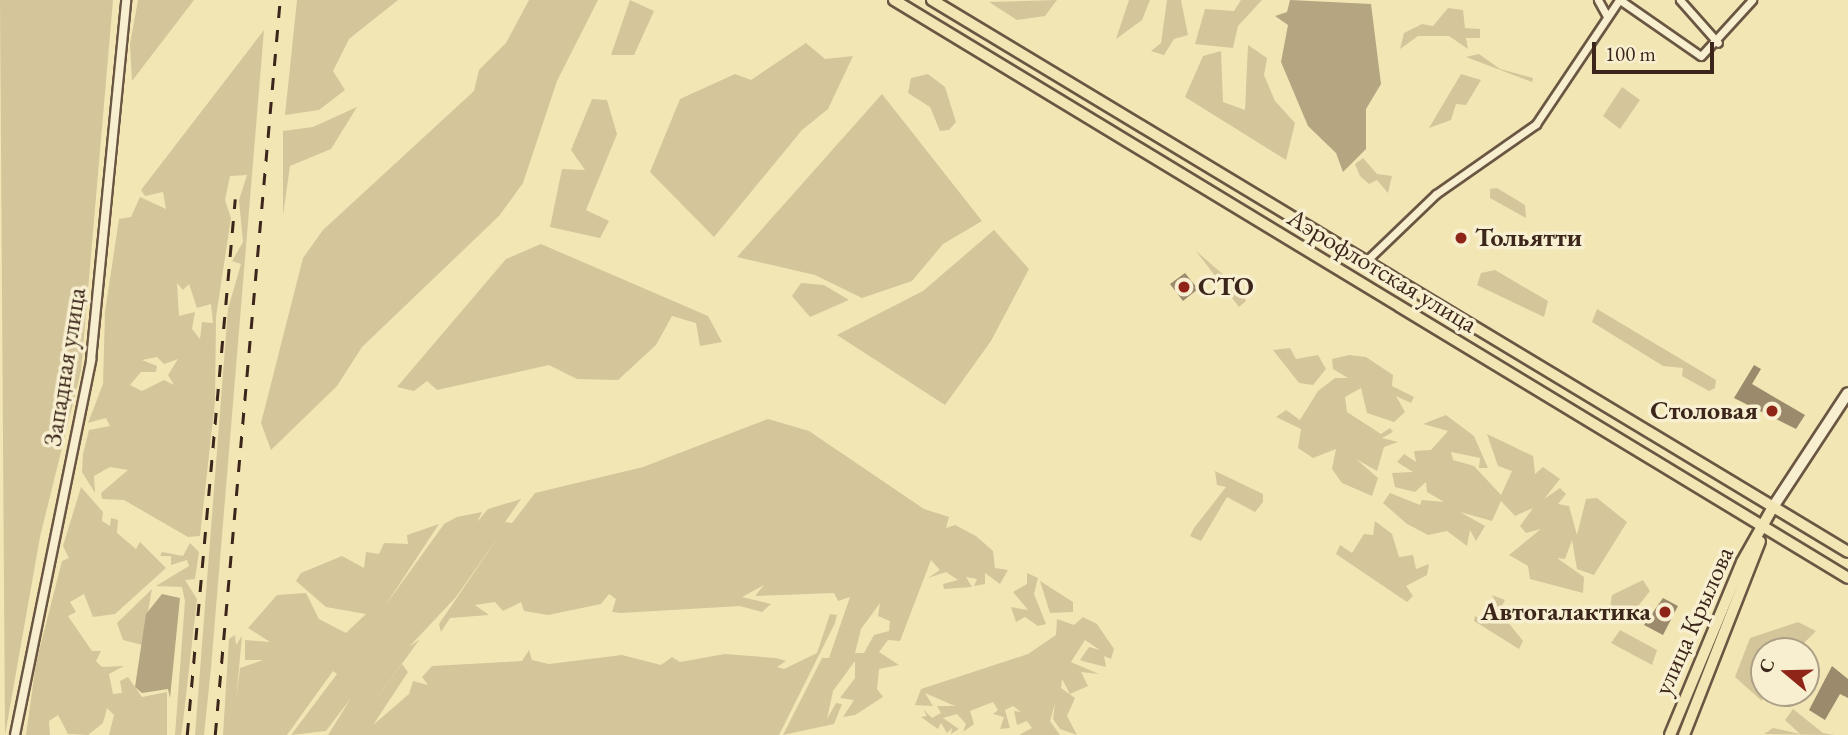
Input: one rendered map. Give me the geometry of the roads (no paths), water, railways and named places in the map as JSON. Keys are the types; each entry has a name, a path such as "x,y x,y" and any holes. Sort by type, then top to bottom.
{"main road":[{"name":"Аэрофлотская улица","path":"894,0 1848,578"},
{"name":"Аэрофлотская улица","path":"932,0 1364,263 1848,552"},
{"path":"1773,507 1848,393"},
{"name":"улица Крылова","path":"1684,735 1773,507"},
{"name":"улица Крылова","path":"1670,735 1742,562 1763,528"}],"street":[{"name":"Западная улица","path":"15,735 92,360 126,0"},
{"path":"1598,0 1606,16"},
{"path":"1364,263 1436,194 1536,124 1619,0 1701,56 1718,43 1752,0"},
{"path":"1680,0 1718,43"}],"railway":[{"path":"215,735 280,0"},
{"path":"187,735 235,199"}],"place":[{"name":"Тольятти","path":"1461,238"},
{"name":"СТО","path":"1184,287"},
{"name":"Столовая","path":"1772,411"},
{"name":"Автогалактика","path":"1665,612"}]}
